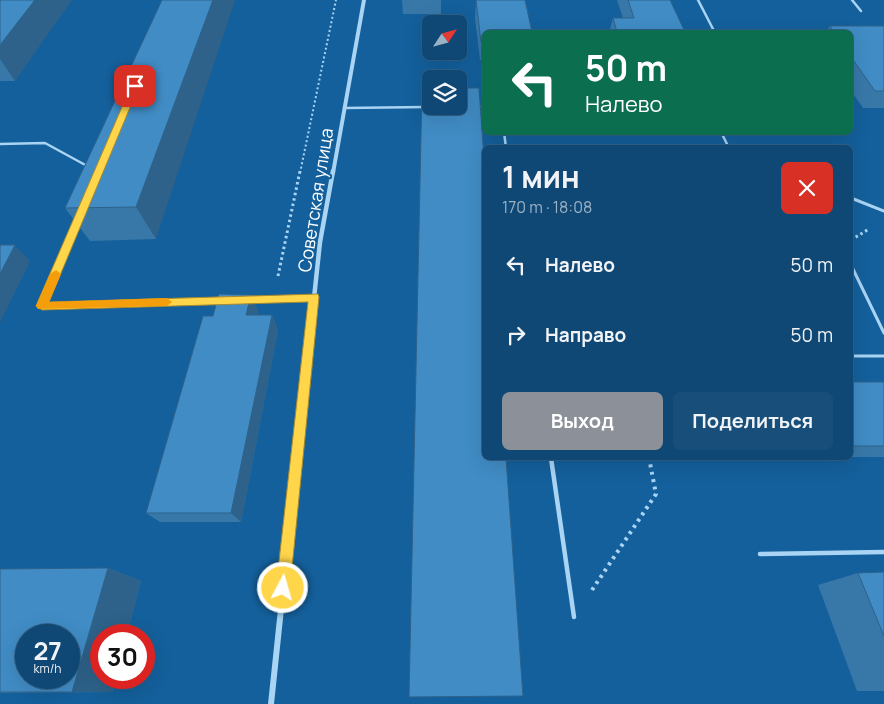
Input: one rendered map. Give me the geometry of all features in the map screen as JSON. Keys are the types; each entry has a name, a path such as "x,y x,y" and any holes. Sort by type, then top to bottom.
{"street":[{"name":"Советская улица","path":"271,704 320,242 364,0"}],"lane":[{"path":"698,0 713,29"},
{"path":"852,0 861,11"},
{"path":"476,107 482,107"},
{"path":"344,108 422,108"},
{"path":"0,144 46,143 91,168"},
{"path":"853,199 884,211"},
{"path":"80,217 42,306 225,300"},
{"path":"853,269 884,333"},
{"path":"245,300 314,297"},
{"path":"853,356 884,356"},
{"path":"551,460 574,617"},
{"path":"760,554 884,552"}],"path":[{"path":"274,299 336,0"},
{"path":"574,617 656,494 648,460"}],"building":[{"path":"0,0 35,0 0,45"},
{"path":"162,0 213,0 136,207 65,208"},
{"path":"476,0 525,0 532,30 482,30 481,42"},
{"path":"628,0 670,0 684,30 616,30 613,18 634,18"},
{"path":"830,26 884,26 884,91 875,91 853,60 853,30 833,30"},
{"path":"467,88 479,88 483,145 482,460 506,460 523,696 409,697 422,89 422,115 467,115"},
{"path":"0,245 15,245 0,274"},
{"path":"219,294 251,295 246,315 272,315 231,513 146,513 203,316 213,316"},
{"path":"853,382 884,382 884,446 853,446"},
{"path":"108,568 92,624 90,624 80,664 80,624 15,624 15,689 73,689 72,692 0,692 0,569"},
{"path":"884,572 884,636 858,573"}],"slow traffic":[{"path":"56,274 42,306 167,302"}],"route":[{"path":"135,86 42,306 314,297 283,588"}]}
